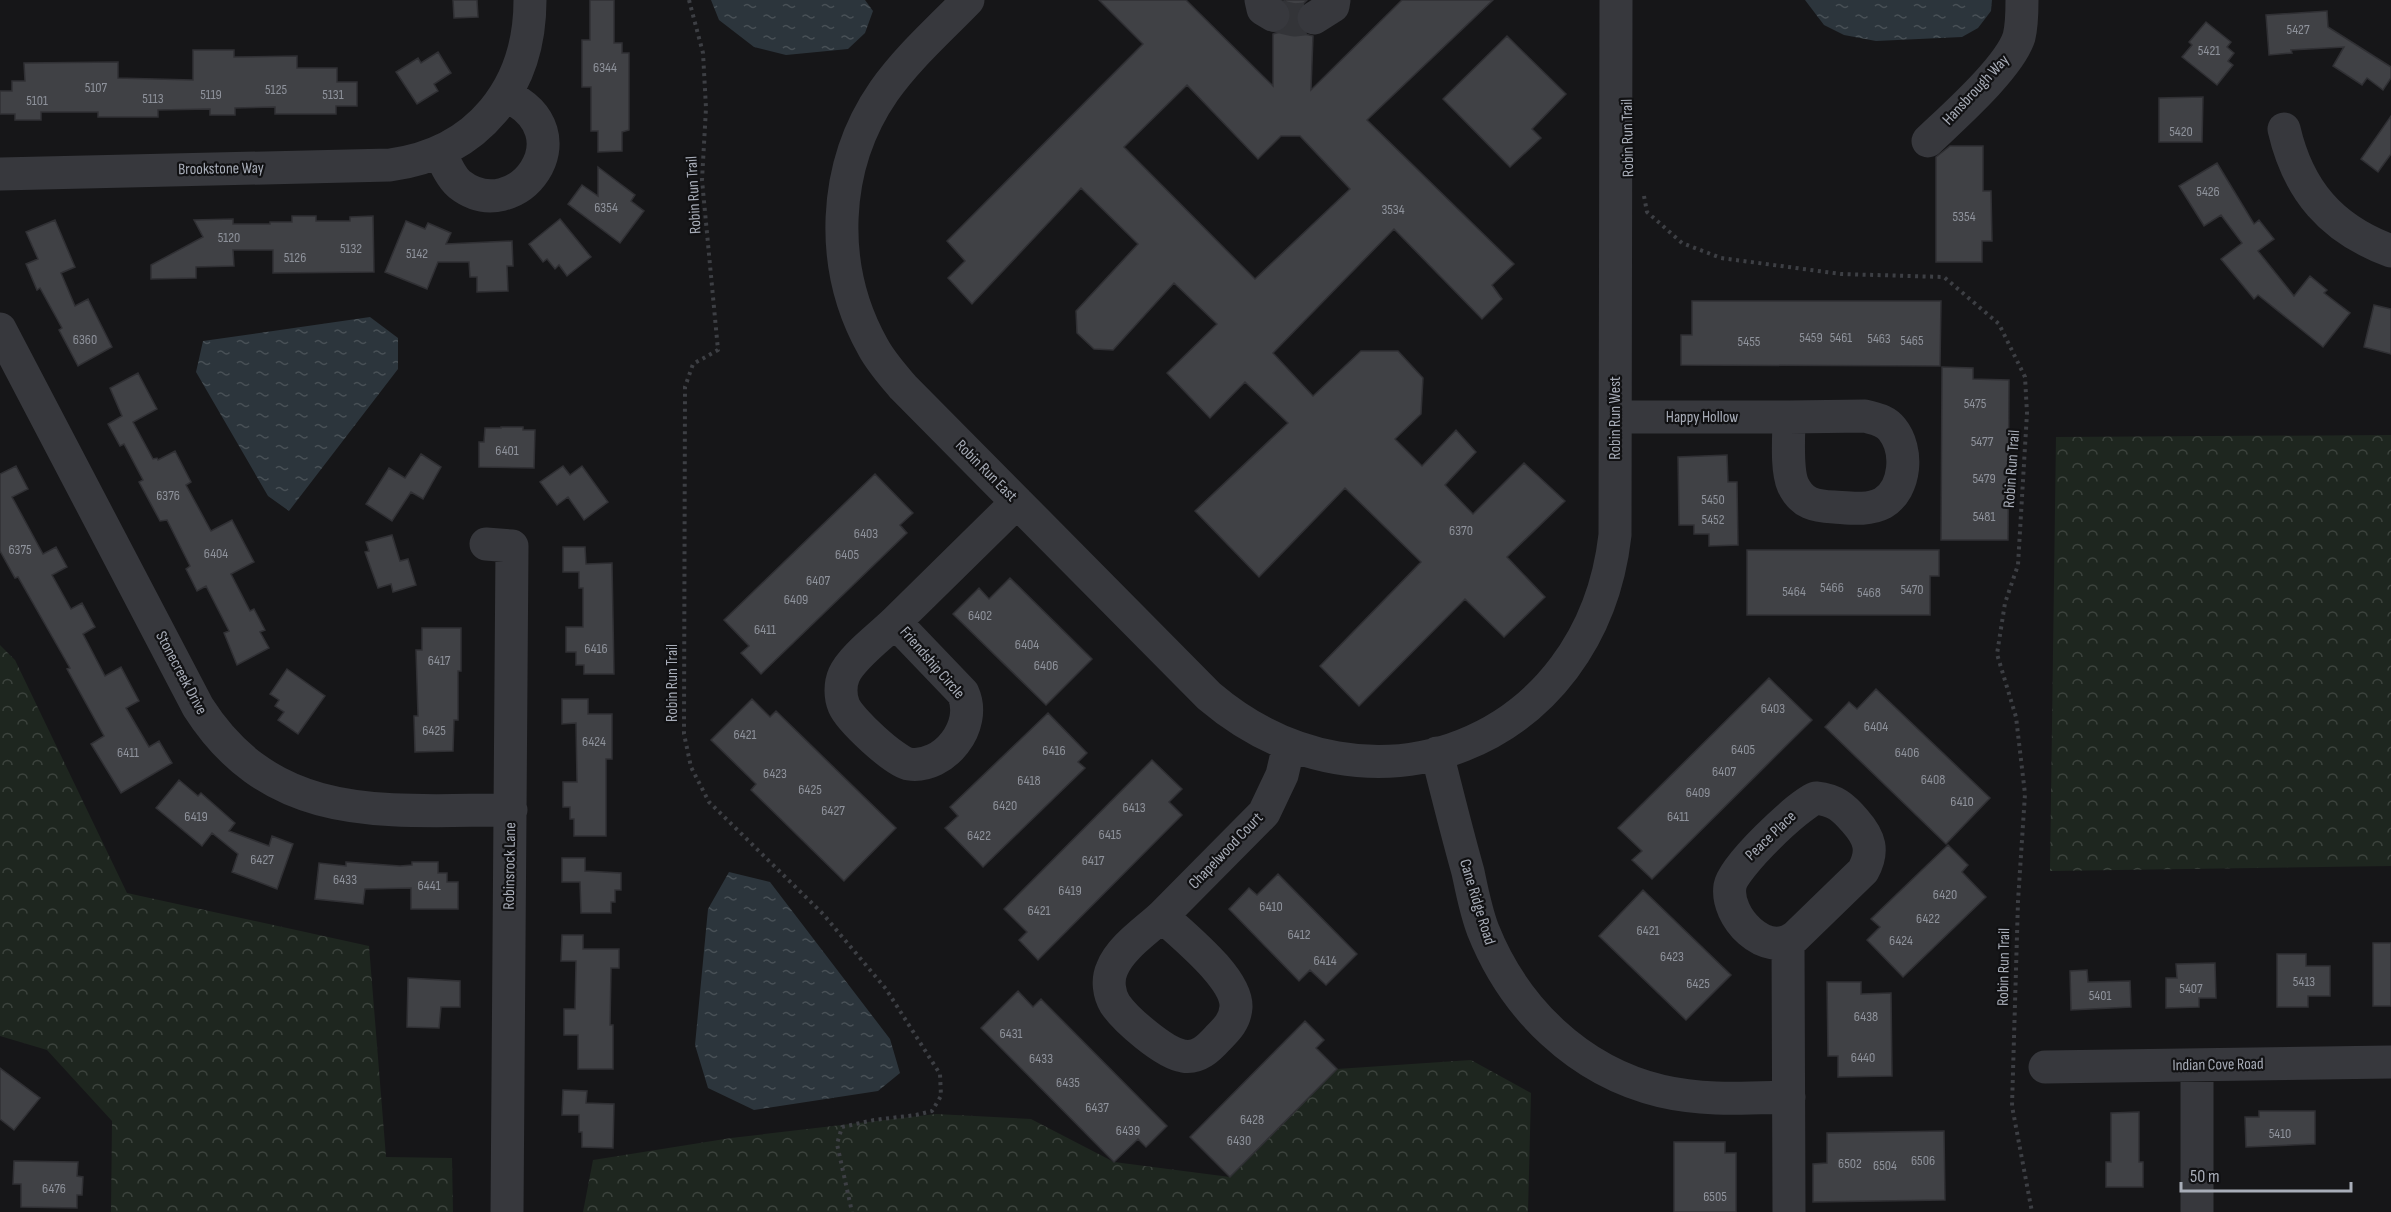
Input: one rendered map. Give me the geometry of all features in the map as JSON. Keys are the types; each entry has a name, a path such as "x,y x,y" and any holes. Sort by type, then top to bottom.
{"street":[{"path":"440,152 458,183 481,195 500,195 523,185 540,162 543,150 542,133 536,119 521,102 506,95 524,55 529,33 530,0"},
{"name":"Robin Run East","path":"968,0 904,65 885,90 864,125 847,176 842,216 842,249 852,299 863,328 884,364 903,387 1209,696 1242,721 1289,745 1310,752 1363,761 1405,760 1437,753"},
{"name":"Robin Run West","path":"1437,753 1447,752 1476,740 1503,725 1558,676 1592,624 1606,586 1615,535 1616,0"},
{"name":"Hansbrough Way","path":"1928,141 2007,59 2018,37 2022,18 2022,0"},
{"name":"Brookstone Way","path":"0,174 390,165 411,162 440,152 476,129 506,95"},
{"path":"2284,129 2292,159 2301,178 2326,212 2359,237 2391,251"},
{"name":"Stonecreek Drive","path":"0,330 198,707 238,757 263,776 291,791 321,801 374,808 511,810"},
{"name":"Happy Hollow","path":"1616,417 1789,417"},
{"name":"Friendship Circle","path":"895,622 1017,501"},
{"name":"Robinsrock Lane","path":"486,544 512,546 507,1212"},
{"name":"Chapelwood Court","path":"1162,916 1264,813 1282,776 1289,745"},
{"name":"Cane Ridge Road","path":"1437,753 1482,927 1501,970 1524,1004 1538,1019 1585,1058 1612,1074 1660,1091 1712,1098 1789,1097"},
{"name":"Peace Place","path":"1816,798 1827,799 1845,809 1867,834 1870,848 1868,863 1863,872 1788,942 1772,943 1755,935 1733,909 1730,897 1731,882 1739,867 1802,805 1816,798"},
{"path":"1788,942 1789,1212"},
{"name":"Indian Cove Road","path":"2045,1067 2391,1062"},
{"path":"2197,1065 2197,1212"}],"path":[{"name":"Robin Run Trail","path":"689,0 703,52 706,108 702,180 718,350 693,364 685,387 684,734 691,767 709,802 824,914 886,989 940,1074 941,1096 932,1111 842,1127 837,1144 852,1212"},
{"name":"Robin Run Trail","path":"1642,192 1646,198 1647,212 1682,243 1721,258 1840,274 1944,277 1999,324 2025,377 2027,413 2018,565 2005,603 1997,654 2016,717 2025,794 2018,901 2012,1106 2031,1212"}],"green space":[{"path":"2391,435 2391,866 2050,871 2056,437"},
{"path":"0,645 15,660 127,893 369,946 386,1157 452,1158 453,1212 111,1212 112,1121 47,1050 0,1036"},
{"path":"1471,1060 1531,1093 1528,1212 583,1212 593,1160 731,1138 936,1114 1031,1119 1114,1162 1230,1177 1337,1069"}],"water":[{"path":"711,0 865,0 873,11 865,33 848,49 786,55 754,47 719,20"},
{"path":"1805,0 1992,0 1991,11 1978,28 1962,37 1876,41 1844,35 1824,25"},
{"path":"370,317 398,338 398,369 289,511 268,496 196,372 203,341"},
{"path":"729,872 770,882 890,1039 900,1073 878,1091 754,1110 708,1088 695,1045 708,909"}],"building":[{"path":"453,0 477,0 478,17 454,18"},
{"path":"590,0 614,0 614,43 622,43 622,53 629,53 629,130 622,132 622,151 598,152 598,131 591,131 591,87 582,87 582,40 590,40"},
{"path":"1099,0 1186,0 1273,86 1273,34 1283,31 1289,25 1292,16 1290,6 1284,0 1307,0 1298,9 1295,19 1305,34 1313,36 1311,90 1402,0 1493,0 1367,120 1514,264 1492,285 1502,299 1482,319 1394,229 1273,353 1313,396 1361,351 1398,351 1423,378 1421,414 1395,439 1422,466 1456,430 1476,452 1445,485 1473,514 1524,463 1565,501 1507,557 1545,597 1504,637 1465,599 1359,706 1320,666 1421,562 1345,488 1259,577 1195,511 1288,423 1245,382 1210,418 1167,373 1217,324 1174,283 1113,350 1094,349 1077,333 1076,311 1138,244 1081,188 972,304 948,278 965,261 947,241 1143,44","holes":["1187,85 1258,159 1281,136 1300,136 1350,189 1255,279 1124,147"]},
{"path":"2327,11 2328,27 2391,67 2391,78 2383,90 2367,78 2362,85 2333,66 2344,47 2291,50 2292,53 2269,55 2266,15"},
{"path":"2206,22 2231,42 2227,47 2234,53 2228,61 2233,65 2217,85 2182,57 2192,45 2189,42"},
{"path":"1507,36 1566,94 1532,129 1541,138 1510,167 1443,99"},
{"path":"193,50 234,50 234,57 297,56 297,68 337,68 337,82 357,82 357,106 336,106 336,114 275,114 275,107 235,108 235,115 210,115 210,109 158,110 158,117 98,117 98,112 41,112 41,120 15,120 15,114 0,114 0,91 12,91 12,81 25,81 24,63 118,62 118,78 193,80"},
{"path":"438,52 451,73 434,84 438,91 417,104 396,72 418,58 421,63"},
{"path":"2203,97 2202,142 2159,142 2159,98"},
{"path":"2391,116 2391,154 2378,172 2361,159"},
{"path":"1950,146 1983,146 1983,191 1991,191 1992,241 1982,241 1982,262 1936,262 1936,157"},
{"path":"2217,163 2254,224 2259,220 2274,239 2258,251 2294,296 2310,276 2327,290 2324,293 2350,313 2323,347 2258,295 2254,299 2221,259 2242,243 2221,215 2204,226 2179,186"},
{"path":"598,167 635,195 631,201 644,211 620,243 568,204 582,185 598,196"},
{"path":"292,216 316,216 316,221 350,221 350,217 373,216 374,272 273,273 273,250 233,250 234,266 196,267 196,278 151,279 151,265 203,237 194,220 233,219 233,224 270,224 270,222 292,222"},
{"path":"560,219 591,257 567,276 559,265 555,269 547,259 543,262 529,244"},
{"path":"55,220 75,267 61,273 75,306 88,299 112,347 78,366 59,330 62,328 40,288 37,290 26,264 38,259 26,232"},
{"path":"406,221 425,229 428,223 451,233 446,244 512,241 513,266 507,266 508,291 477,292 477,277 470,277 469,262 438,262 427,289 385,272"},
{"path":"1692,301 1941,301 1940,366 1681,365 1681,335 1692,335"},
{"path":"2374,305 2391,309 2391,354 2364,347"},
{"path":"1942,367 1973,368 1973,379 2009,380 2008,540 1941,540"},
{"path":"138,373 157,409 133,422 153,459 158,460 175,451 191,482 186,485 211,531 232,520 254,562 231,574 250,611 254,609 265,630 260,632 269,648 237,665 224,633 229,631 206,586 197,591 186,569 190,566 167,520 160,521 139,482 143,480 124,444 120,446 108,424 122,416 110,388"},
{"path":"523,427 523,430 535,430 534,468 479,467 479,442 484,442 485,428"},
{"path":"421,454 441,467 423,499 411,492 392,521 366,504 389,468 405,478"},
{"path":"1727,455 1728,482 1737,482 1738,545 1709,546 1709,534 1694,534 1694,525 1679,525 1678,457"},
{"path":"16,466 28,489 12,497 43,554 56,547 67,567 52,575 71,609 82,603 95,627 83,634 105,676 121,667 139,701 126,708 149,747 159,741 172,763 121,793 91,744 104,736 67,669 70,668 18,577 15,578 0,551 0,474"},
{"path":"563,466 570,475 582,466 608,502 584,520 568,497 557,505 540,482"},
{"path":"875,474 913,513 900,525 907,533 761,674 741,653 749,646 724,620"},
{"path":"392,535 400,561 408,559 416,585 393,592 391,584 378,588 365,552 369,551 366,542"},
{"path":"563,547 585,547 586,564 612,563 614,674 584,674 584,665 576,665 576,652 566,652 566,627 583,627 583,588 579,588 579,572 563,572"},
{"path":"1747,550 1939,550 1939,576 1930,576 1930,615 1747,615"},
{"path":"1010,578 1092,659 1046,705 953,614 979,588 989,599"},
{"path":"422,628 461,628 458,720 454,720 453,751 415,752 414,716 418,716 416,650 422,650"},
{"path":"287,669 325,696 298,734 278,720 284,712 275,706 279,700 270,694"},
{"path":"1769,678 1812,720 1652,879 1632,860 1642,851 1618,828"},
{"path":"1876,689 1990,798 1946,844 1825,727 1849,702 1857,709"},
{"path":"562,699 588,699 588,714 612,714 612,759 606,759 606,836 574,836 574,819 570,819 570,807 563,807 563,782 577,782 576,723 562,724"},
{"path":"752,699 770,717 776,711 896,828 844,881 751,790 756,784 711,740"},
{"path":"1048,713 1087,753 1078,762 1085,768 983,867 945,828 958,816 950,807"},
{"path":"1152,760 1182,789 1169,802 1182,815 1038,960 1019,940 1027,932 1004,909"},
{"path":"179,780 198,796 201,793 235,823 229,831 269,846 272,836 293,844 277,889 232,872 238,854 212,833 202,846 156,808"},
{"path":"1948,845 1968,865 1962,872 1986,897 1903,977 1867,940 1880,927 1871,919"},
{"path":"562,858 585,858 585,871 621,873 621,890 615,890 615,902 611,902 611,913 581,913 580,882 562,882"},
{"path":"346,862 400,866 412,865 412,862 438,862 438,873 447,873 447,882 458,882 458,909 411,909 411,888 365,889 363,904 315,899 319,863 346,866"},
{"path":"1278,874 1357,954 1326,985 1310,970 1299,981 1229,909 1249,888 1257,895"},
{"path":"1643,890 1731,975 1686,1020 1599,936"},
{"path":"562,935 583,935 583,949 619,949 619,968 611,968 610,1025 613,1025 613,1069 578,1069 578,1035 564,1035 564,1009 575,1009 576,961 561,961"},
{"path":"2373,943 2391,943 2391,1006 2373,1006"},
{"path":"2277,954 2306,954 2306,966 2330,966 2330,996 2308,996 2308,1007 2277,1007"},
{"path":"2215,963 2216,998 2199,998 2199,1007 2166,1008 2166,978 2177,978 2176,964"},
{"path":"2087,970 2088,982 2130,981 2131,1007 2071,1010 2070,971"},
{"path":"408,978 460,981 460,1007 441,1007 439,1028 407,1027"},
{"path":"1827,982 1861,982 1861,994 1891,993 1892,1076 1838,1077 1838,1056 1828,1056"},
{"path":"1018,991 1033,1007 1041,999 1167,1126 1146,1147 1138,1139 1114,1162 981,1028"},
{"path":"1305,1021 1324,1040 1316,1048 1337,1069 1230,1177 1190,1137"},
{"path":"0,1068 40,1098 14,1130 0,1119"},
{"path":"563,1090 587,1091 586,1103 614,1104 613,1148 582,1147 579,1115 562,1115"},
{"path":"2259,1111 2315,1111 2315,1144 2246,1147 2245,1117 2259,1117"},
{"path":"2139,1112 2139,1162 2143,1162 2143,1187 2106,1187 2106,1162 2111,1162 2111,1113"},
{"path":"1944,1131 1945,1200 1813,1202 1813,1164 1827,1163 1827,1133"},
{"path":"1674,1142 1725,1142 1725,1153 1736,1153 1736,1212 1674,1212"},
{"path":"14,1161 78,1162 77,1176 83,1177 82,1195 77,1195 77,1208 21,1207 21,1184 13,1184"}],"tunnel":[{"path":"1273,15 1294,20 1314,18"}]}
